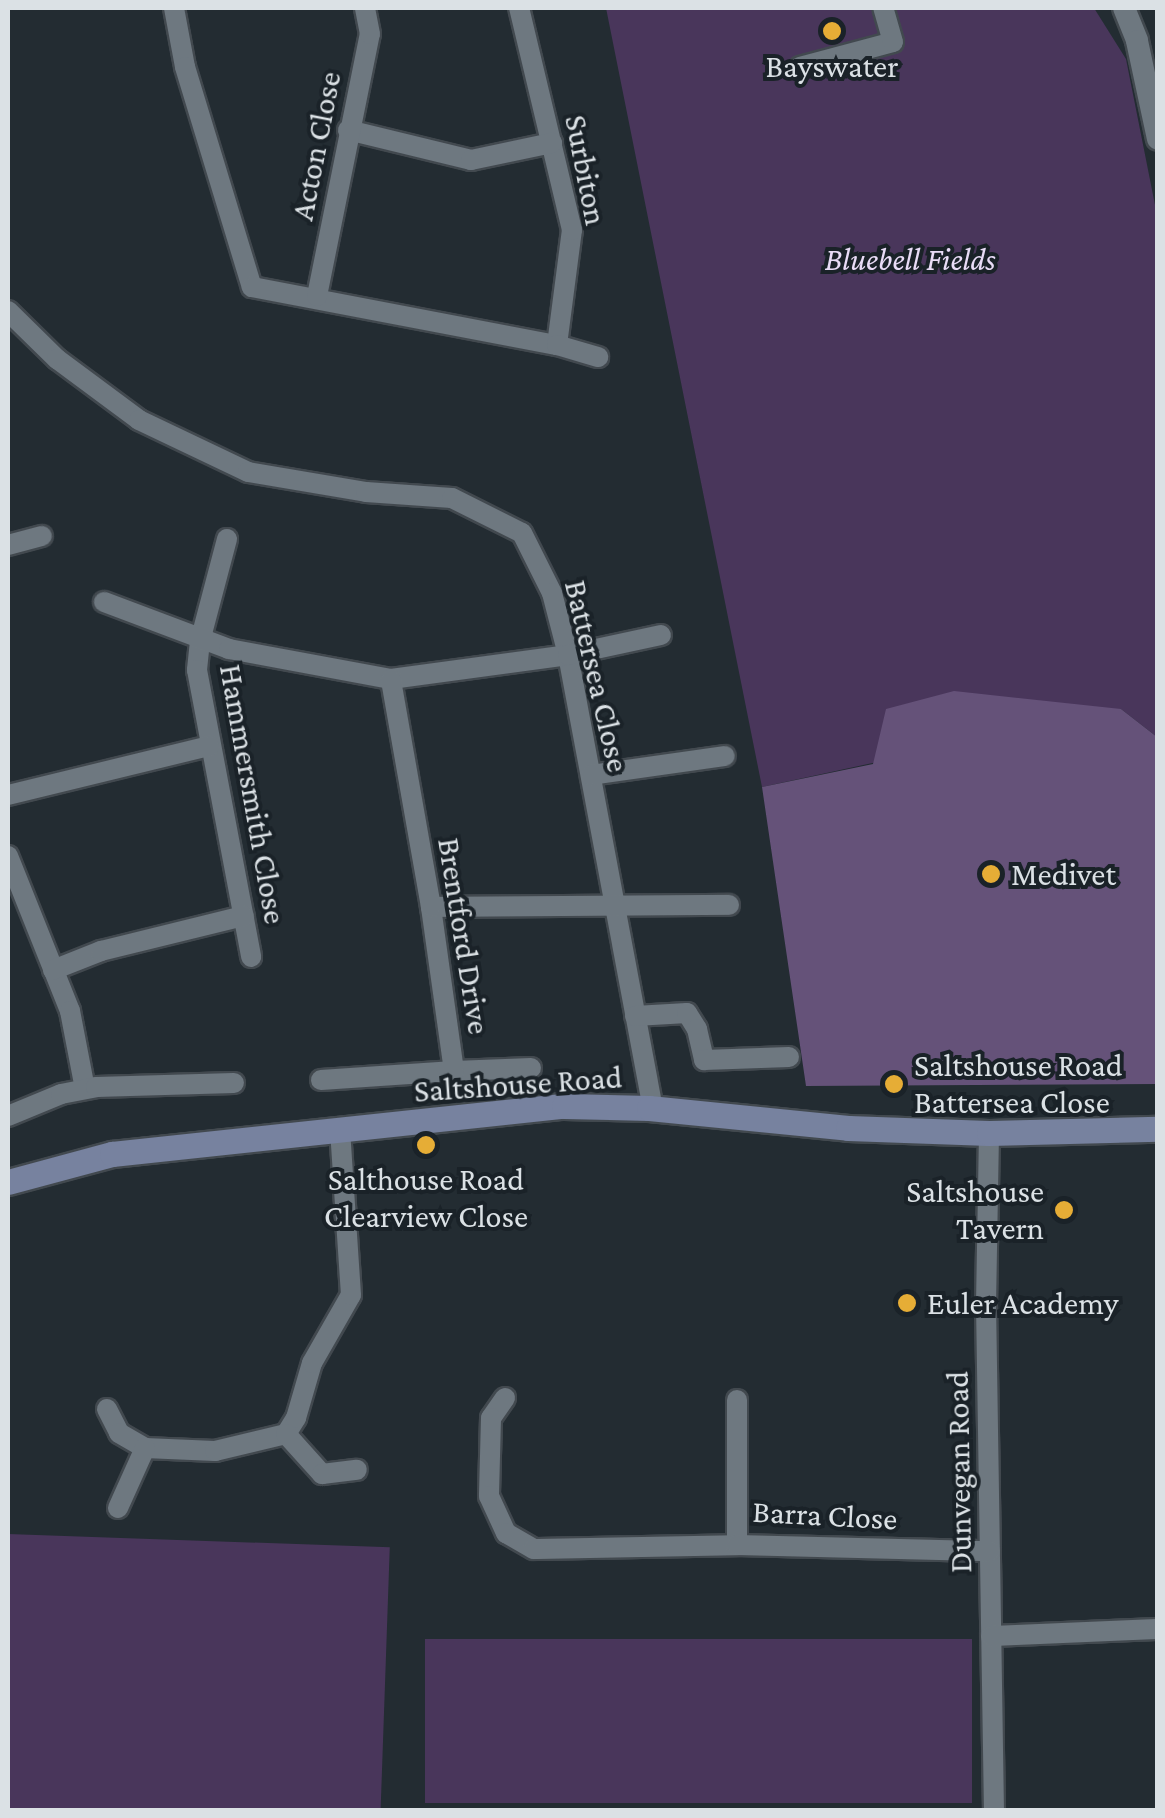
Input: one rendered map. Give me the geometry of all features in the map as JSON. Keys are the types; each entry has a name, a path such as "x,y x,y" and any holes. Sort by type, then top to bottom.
{"main road":[{"name":"Saltshouse Road","path":"8,1182 112,1154 564,1106 652,1109 848,1128 989,1133 1158,1129"}],"street":[{"name":"Acton Close","path":"316,296 370,34 364,8"},
{"name":"Surbiton","path":"518,8 572,230 557,345"},
{"path":"800,67 893,42 883,8"},
{"path":"1124,8 1149,59 1158,139"},
{"path":"173,10 185,68 252,287 316,296 598,356"},
{"path":"348,130 471,160 552,144"},
{"name":"Battersea Close","path":"8,311 57,359 139,420 248,472 366,492 452,498 522,533 552,593 568,655 652,1109"},
{"path":"8,546 42,536"},
{"name":"Hammersmith Close","path":"227,540 200,641 197,670 251,957"},
{"path":"104,602 200,641 392,679 568,655 661,635"},
{"name":"Brentford Drive","path":"321,1080 454,1071 432,907 392,679"},
{"path":"8,795 209,746"},
{"path":"591,776 725,756"},
{"path":"8,856 70,1011 85,1090"},
{"path":"432,907 729,905"},
{"path":"53,970 102,951 244,916"},
{"path":"636,1016 687,1012 697,1029 704,1060 789,1057"},
{"path":"454,1071 531,1068"},
{"path":"8,1116 61,1094 85,1090 234,1083"},
{"path":"107,1409 119,1433 145,1448 215,1451 286,1434 296,1418 312,1364 351,1295 340,1131"},
{"name":"Dunvegan Road","path":"989,1133 986,1303 994,1810"},
{"path":"505,1398 491,1418 488,1496 506,1533 534,1549 737,1545"},
{"name":"Barra Close","path":"738,1400 737,1545 990,1550"},
{"path":"286,1434 322,1474 357,1470"},
{"path":"118,1508 145,1448"},
{"path":"991,1636 1158,1628"}],"green space":[{"name":"Bluebell Fields","path":"606,8 1094,8 1126,59 1157,215 1157,737 1121,709 762,787"},
{"path":"8,1534 390,1547 381,1810 8,1810"},
{"path":"425,1639 972,1639 972,1803 425,1803"}],"shaded area":[{"path":"954,691 1121,709 1157,737 1157,1084 806,1086 762,787 873,764 886,709"}],"place":[{"name":"Bayswater","path":"832,31"},
{"name":"Medivet","path":"991,874"},
{"name":"Saltshouse Road Battersea Close","path":"894,1084"},
{"name":"Salthouse Road Clearview Close","path":"426,1145"},
{"name":"Saltshouse Tavern","path":"1064,1210"},
{"name":"Euler Academy","path":"907,1303"}]}
